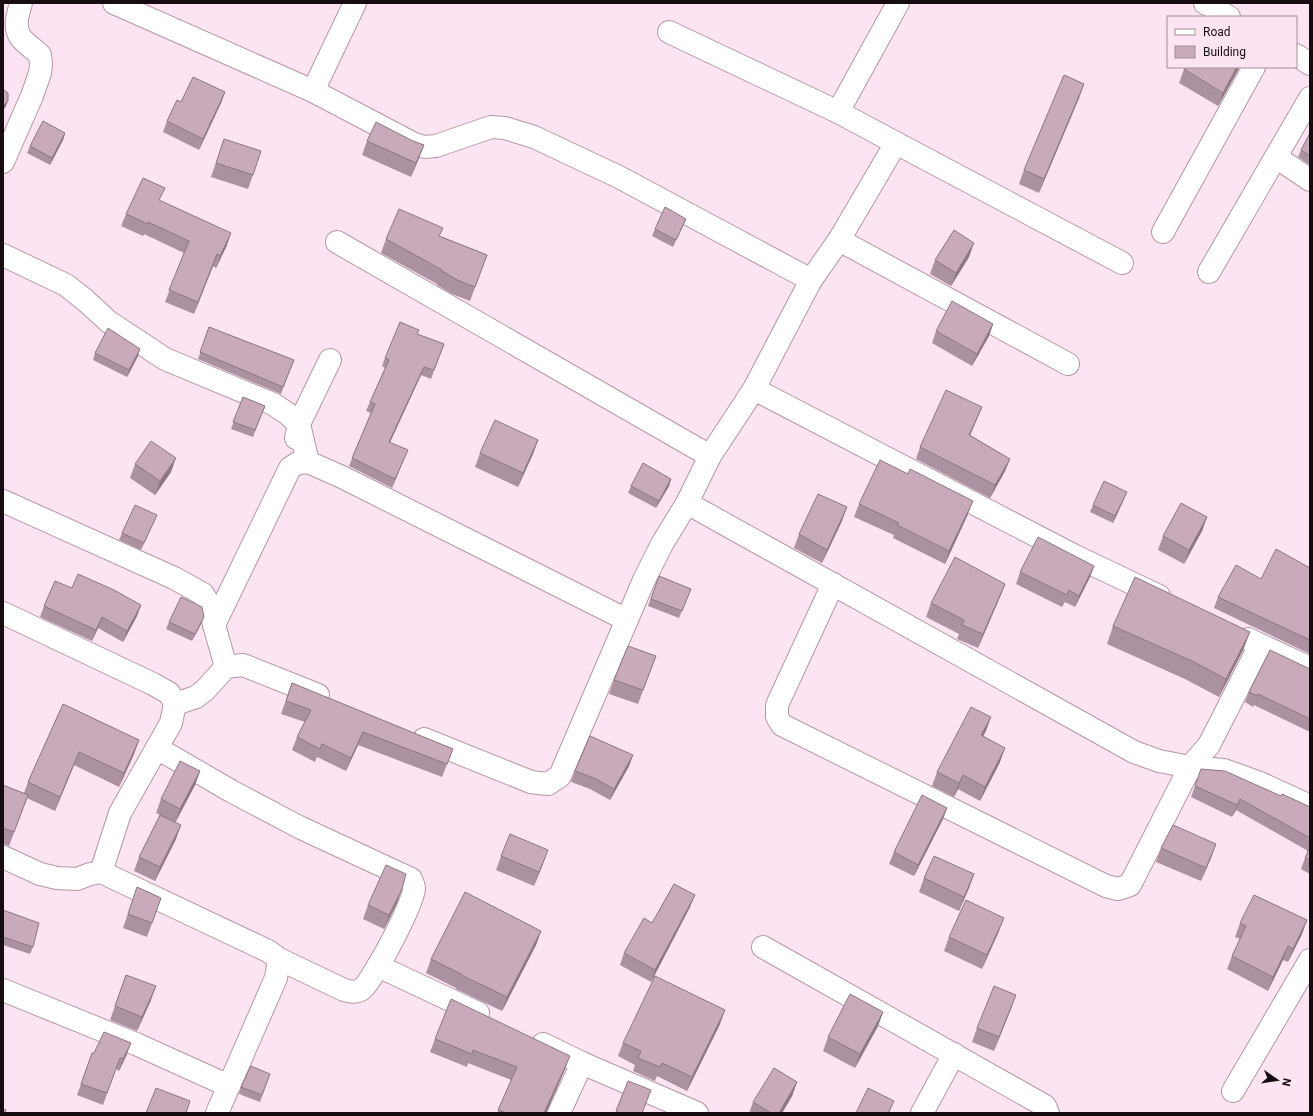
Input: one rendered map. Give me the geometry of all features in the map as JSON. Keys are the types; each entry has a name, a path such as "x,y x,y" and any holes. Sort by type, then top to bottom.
{"street":[{"path":"3,162 32,96 40,73 40,55 21,38 17,28 17,16 21,3"},
{"path":"114,3 313,91 414,144 425,147 436,146 491,127 504,128 534,137 619,177 811,280"},
{"path":"313,91 355,3"},
{"path":"838,112 898,3"},
{"path":"1205,3 1228,16"},
{"path":"669,32 838,112 1122,264"},
{"path":"1297,57 1310,64"},
{"path":"1163,232 1253,68"},
{"path":"1209,272 1310,98"},
{"path":"405,731 531,782 548,784 560,776 644,580 662,544 687,503 710,456 754,389 811,280 839,240 896,143"},
{"path":"1276,157 1310,180"},
{"path":"839,240 1068,364"},
{"path":"337,242 710,456"},
{"path":"3,255 66,285 109,322 165,359 273,404 288,414 299,424"},
{"path":"214,625 299,465 299,424 330,360"},
{"path":"754,389 1076,556 1176,604"},
{"path":"299,465 342,477 627,620"},
{"path":"3,501 174,578 203,594 210,606 226,667"},
{"path":"687,503 1134,752 1159,762 1224,770 1310,806"},
{"path":"834,584 777,706 777,717 782,725 1106,886 1118,889 1130,885 1190,767 1209,744 1260,645"},
{"path":"3,613 153,684 169,693 175,704 171,723 120,813 101,872"},
{"path":"1232,631 1310,668"},
{"path":"175,704 196,697 205,690 226,667 243,665 339,704"},
{"path":"3,857 40,874 57,878 77,879 101,872 268,951 279,959 344,990 354,992 363,988 378,966 395,935 411,900 415,888 411,879 299,827 231,791 157,748"},
{"path":"763,947 1045,1106 1048,1113"},
{"path":"217,1113 276,978 279,959"},
{"path":"1233,1091 1310,960"},
{"path":"378,966 498,1023"},
{"path":"3,990 136,1044 228,1086"},
{"path":"526,1036 582,1063 697,1113"},
{"path":"922,1113 954,1054"},
{"path":"559,1113 582,1063"}],"building":[{"path":"1184,68 1236,68 1223,93"},
{"path":"1064,75 1084,84 1044,179 1024,170"},
{"path":"193,77 225,92 203,139 167,121 177,100 181,102"},
{"path":"3,89 8,93 8,101 3,106"},
{"path":"43,121 65,133 52,158 30,146"},
{"path":"376,122 424,145 416,163 367,141"},
{"path":"1310,133 1310,156 1301,150"},
{"path":"224,139 261,151 253,175 216,163"},
{"path":"143,178 165,188 159,200 231,233 220,256 217,254 198,302 169,290 189,241 148,222 148,224 126,214"},
{"path":"665,207 686,219 676,240 655,229"},
{"path":"399,209 443,228 439,236 487,255 475,287 457,280 386,239"},
{"path":"954,230 974,243 956,273 935,260"},
{"path":"952,301 993,324 977,354 936,331"},
{"path":"400,322 419,330 417,334 444,344 434,370 424,367 389,442 408,450 395,479 352,458 375,404 370,402 389,360 385,358"},
{"path":"209,327 294,360 283,387 200,352"},
{"path":"108,328 140,349 129,370 95,353"},
{"path":"946,390 982,407 969,435 1010,459 995,485 920,447"},
{"path":"243,397 265,406 255,430 233,422"},
{"path":"495,420 538,440 523,473 480,453"},
{"path":"151,441 176,458 160,481 135,464"},
{"path":"880,460 908,474 910,469 973,501 949,551 897,525 899,523 859,504"},
{"path":"643,463 671,479 659,501 631,486"},
{"path":"1104,481 1127,492 1115,516 1093,505"},
{"path":"818,494 847,507 827,550 799,534"},
{"path":"1181,503 1207,517 1189,550 1163,536"},
{"path":"135,505 157,515 144,543 122,533"},
{"path":"1038,537 1094,566 1079,596 1069,590 1067,595 1020,572"},
{"path":"1276,549 1310,568 1310,640 1218,597 1236,565 1261,579"},
{"path":"955,557 1005,584 983,634 962,625 964,620 931,603"},
{"path":"78,574 114,590 141,605 127,631 102,617 96,630 44,606 55,581 72,588"},
{"path":"659,576 691,589 682,611 651,599"},
{"path":"1135,577 1250,632 1226,679 1192,661 1113,626"},
{"path":"181,597 202,607 204,617 195,634 169,622"},
{"path":"628,646 656,656 643,690 614,680"},
{"path":"1270,650 1310,669 1310,719 1258,694 1257,696 1249,692"},
{"path":"292,683 453,749 447,764 363,732 351,758 322,744 320,749 297,737 311,710 286,701"},
{"path":"63,704 139,740 124,773 79,752 60,797 28,782"},
{"path":"971,707 991,717 981,735 1005,748 985,787 963,775 959,783 937,772"},
{"path":"590,736 633,755 614,789 594,778 575,771"},
{"path":"180,761 200,771 180,809 161,799"},
{"path":"1201,769 1225,771 1310,807 1310,838 1240,799 1237,805 1195,786"},
{"path":"3,785 28,795 14,832 3,828"},
{"path":"922,795 947,808 918,865 894,852"},
{"path":"160,815 181,825 160,867 139,857"},
{"path":"1173,825 1216,844 1206,868 1161,848"},
{"path":"510,834 548,850 539,872 501,856"},
{"path":"1310,847 1310,860 1305,858"},
{"path":"934,856 974,874 964,897 924,878"},
{"path":"386,865 406,874 402,889 389,915 368,905"},
{"path":"674,884 695,895 655,970 624,953 644,918 652,923"},
{"path":"137,887 161,898 152,923 128,914"},
{"path":"465,892 541,931 507,997 431,959"},
{"path":"1254,895 1307,920 1293,949 1288,946 1273,977 1232,956 1246,926 1240,923"},
{"path":"966,900 1004,918 987,955 949,937"},
{"path":"3,910 39,923 33,947 3,937"},
{"path":"126,975 156,986 142,1017 115,1006"},
{"path":"655,976 725,1010 692,1077 662,1063 660,1067 638,1058 641,1051 623,1043"},
{"path":"994,986 1016,995 999,1037 977,1028"},
{"path":"850,994 883,1012 860,1054 828,1037"},
{"path":"451,999 570,1056 544,1113 507,1113 498,1110 517,1067 473,1050 472,1054 435,1039"},
{"path":"104,1032 131,1043 123,1059 120,1058 107,1093 81,1084 92,1053 94,1053"},
{"path":"251,1066 270,1074 262,1095 241,1087"},
{"path":"774,1068 797,1082 779,1113 771,1113 753,1102"},
{"path":"628,1081 651,1090 642,1113 620,1113 616,1111"},
{"path":"156,1088 190,1101 186,1113 146,1113"},
{"path":"868,1088 894,1101 888,1113 856,1113"}]}
